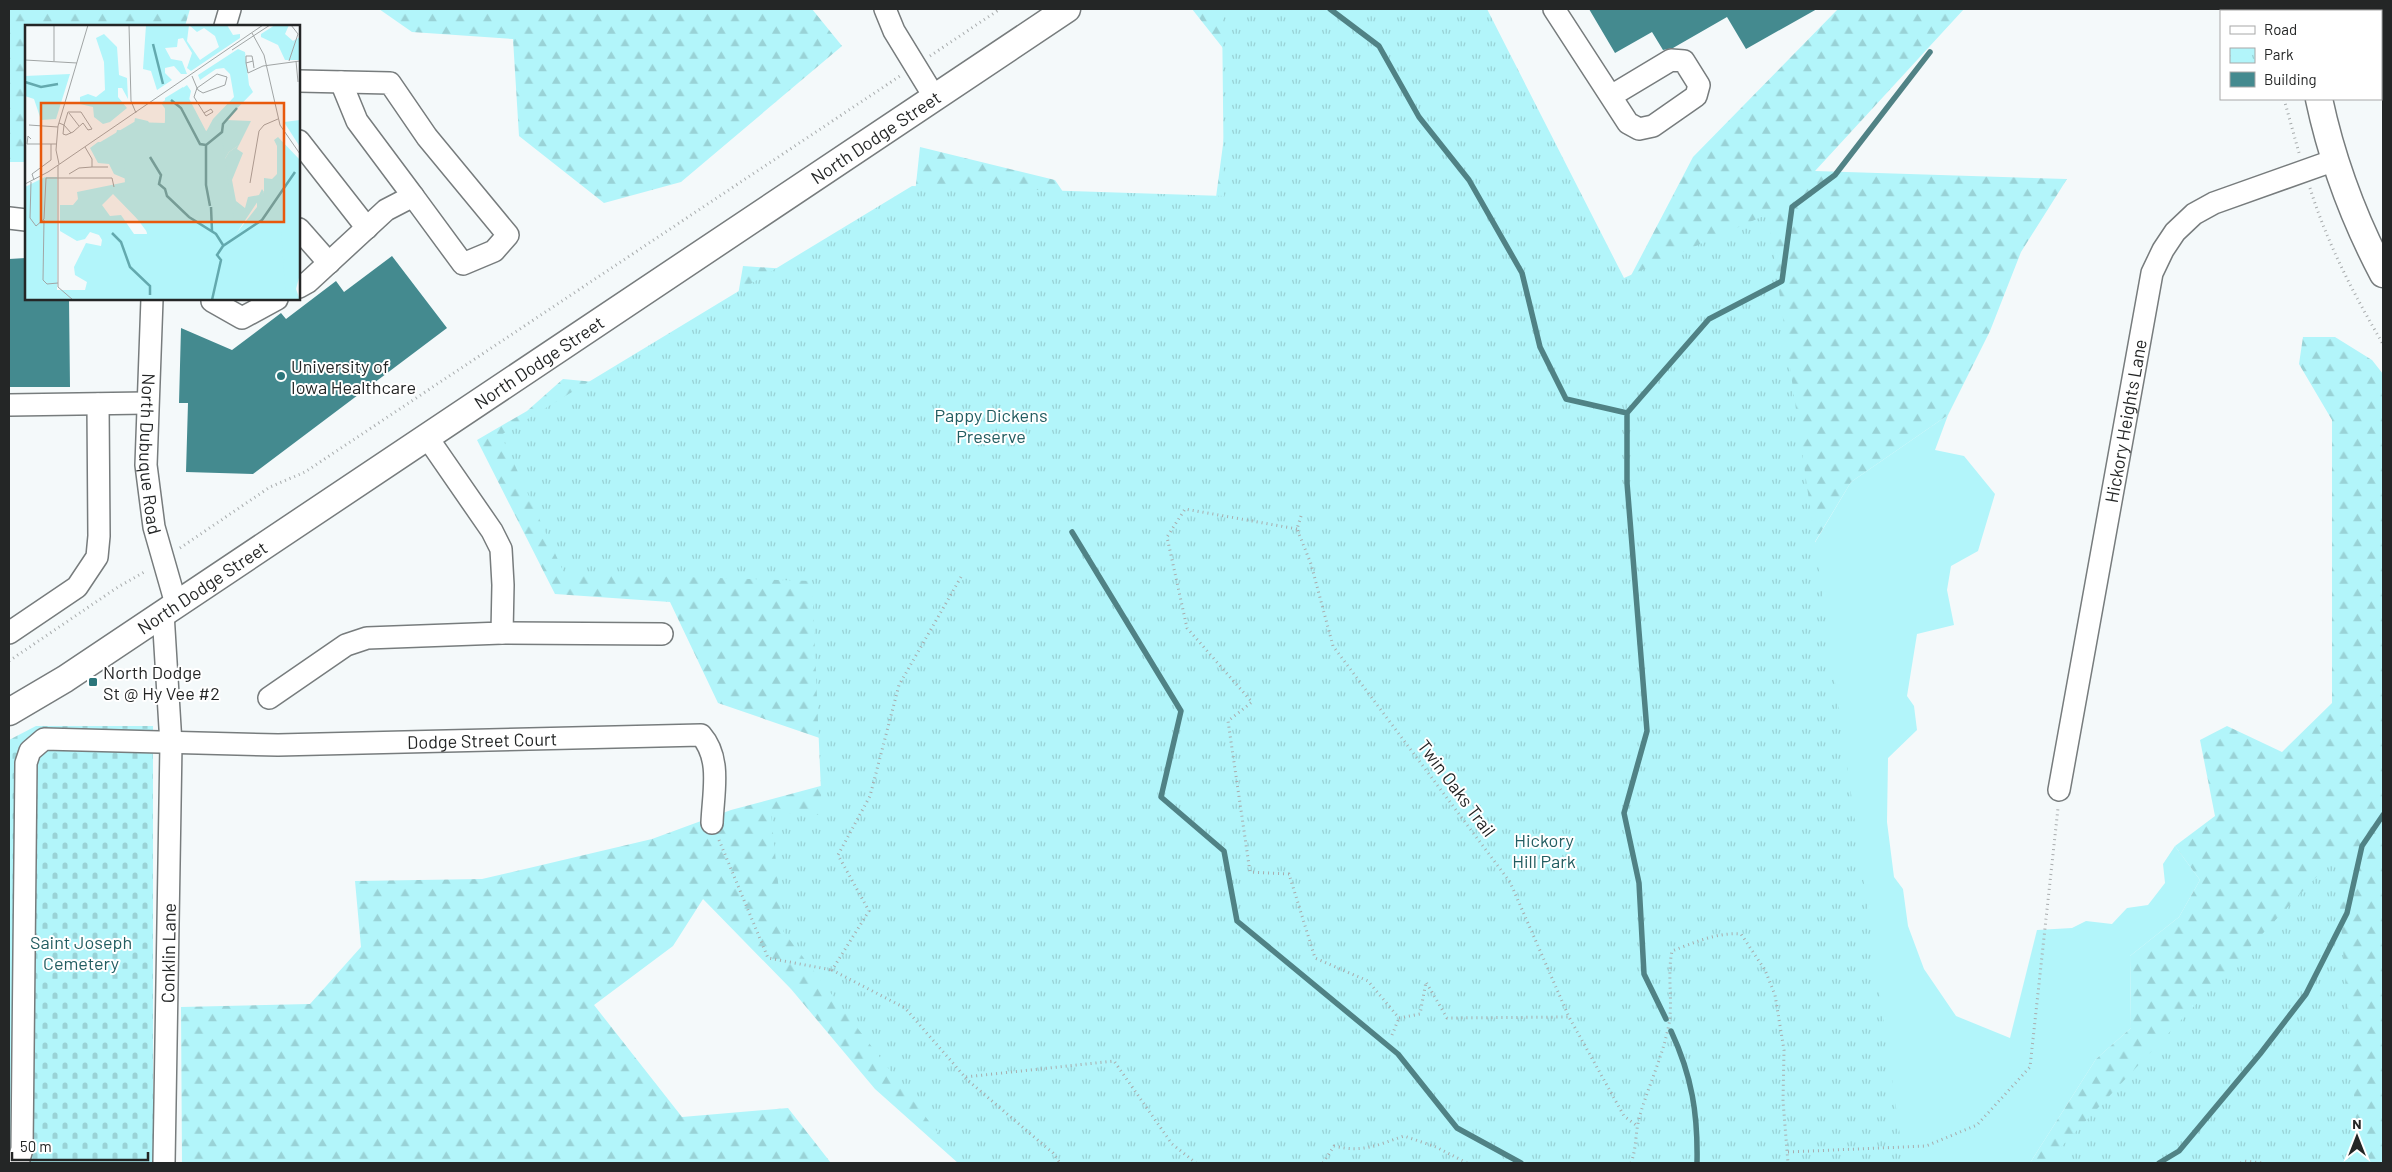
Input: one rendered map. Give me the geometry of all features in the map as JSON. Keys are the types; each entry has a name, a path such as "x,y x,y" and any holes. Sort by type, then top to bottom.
{"main road":[{"name":"North Dodge Street","path":"9,712 65,679 1067,9"},
{"path":"2319,100 2335,160 2354,212 2383,274"}],"street":[{"path":"225,25 230,9"},
{"path":"885,9 894,31 935,98"},
{"path":"1554,9 1611,96"},
{"path":"300,81 390,83 428,137 508,235 494,251 463,264 357,121 341,82"},
{"path":"300,143 367,228"},
{"name":"Hickory Heights Lane","path":"2060,790 2152,273 2163,250 2175,232 2194,214 2214,203 2335,160"},
{"path":"300,286 308,282 386,210 413,196"},
{"path":"9,218 25,220"},
{"path":"300,230 329,263"},
{"name":"North Dubuque Road","path":"152,300 146,465 154,527 163,560 170,609"},
{"path":"212,300 242,318 275,300"},
{"path":"9,405 147,403"},
{"path":"9,633 77,588 97,557 99,536 98,404"},
{"path":"426,437 492,531 501,549 503,585 502,633"},
{"name":"Conklin Lane","path":"164,1163 171,744 170,609"},
{"path":"269,698 346,646 367,638 502,633 662,634"},
{"name":"Dodge Street Court","path":"171,744 278,745 701,735 710,745 715,760 712,823"},
{"path":"21,1158 26,763 30,751 44,739 57,738 171,744"}],"path":[{"path":"9,661 270,487 305,472 1000,9"},
{"path":"2284,100 2304,171 2333,248 2366,315 2383,344"},
{"path":"1301,516 1296,529 1185,509 1167,537 1186,628 1252,702 1228,721 1250,872 1289,874 1315,958 1368,981 1399,1018"},
{"name":"Twin Oaks Trail","path":"1296,529 1311,564 1333,646 1510,882 1569,1017 1624,1116 1637,1126"},
{"path":"832,970 869,910 838,855 870,796 899,685 961,577"},
{"path":"1788,1152 1926,1146 1977,1124 2030,1068 2060,790"},
{"path":"712,823 768,958 832,970 906,1008 965,1078 1053,1153 1060,1163"},
{"path":"1631,1163 1637,1148 1637,1126 1658,1066 1669,1022 1669,967 1672,951 1721,934 1741,934 1765,970 1775,995 1784,1050 1783,1101 1788,1163"},
{"path":"1399,1018 1420,1014 1426,982 1447,1018 1569,1017"},
{"path":"1392,1035 1399,1018"},
{"path":"965,1078 1114,1062 1172,1144 1196,1163"},
{"path":"1323,1163 1334,1146 1353,1150 1377,1146 1404,1136 1436,1147 1467,1163"},
{"path":"2241,1163 2243,1161 2264,1163"}],"green space":[{"path":"9,9 190,9 185,25 25,25 25,162 9,162"},
{"path":"379,9 812,9 842,46 681,182 604,203 519,136 513,39 412,32"},
{"name":"Pappy Dickens Preserve","path":"1192,9 1474,9 1624,289 1693,157 1838,9 1964,9 1815,171 2067,179 2021,252 1990,331 1948,415 1851,482 1792,580 1006,1163 958,1163 875,1089 791,989 703,899 673,946 594,1005 682,1117 788,1108 831,1163 182,1163 181,1007 310,1004 361,947 355,881 482,879 652,839 731,810 839,781 840,745 718,703 670,602 555,594 477,440 527,411 563,379 721,394 743,266 906,277 920,147 1055,180 1113,266 1207,265 1234,62"},
{"path":"1222,9 1487,9 1624,278 1768,214 1904,1163 961,1163 783,931 771,813 822,815 812,581 564,573 501,435 912,186 1224,196"},
{"path":"2303,337 2335,337 2372,360 2383,374 2383,1163 2030,1163 2096,1059 2131,1028 2130,956 2179,917 2200,880 2175,846 2215,816 2200,740 2227,726 2282,752 2332,703 2332,420 2299,364"},
{"path":"1948,415 1935,450 1964,456 1995,494 1978,551 1951,566 1947,590 1954,625 1917,634 1907,696 1914,706 1917,730 1888,758 1887,822 1894,877 1903,889 1908,926 1924,969 1956,1016 2010,1038 2037,930 2072,928 2086,921 2112,924 2127,908 2148,905 2165,883 2163,864 2175,846 2200,880 2179,917 2130,956 2131,1028 2096,1059 2030,1163 1783,1163 1792,581 1851,482"},
{"name":"Saint Joseph Cemetery","path":"36,726 153,726 153,1163 9,1163 9,740"},
{"path":"2336,856 2359,1163 2046,1163"}],"building":[{"path":"1589,9 1817,9 1746,49 1727,17 1673,48 1663,50 1652,32 1615,53"},
{"name":"University of Iowa Healthcare","path":"392,256 447,328 253,474 186,472 188,403 179,403 181,328 232,350 281,313 286,319 336,281 344,292"},
{"path":"25,258 25,300 69,300 70,387 9,387 9,259"}],"waterway":[{"path":"1330,9 1379,46 1419,117 1469,180 1522,273 1540,347 1566,399 1627,413"},
{"path":"1666,1019 1644,974 1639,883 1624,813 1647,731 1627,483 1627,413 1709,319 1782,281 1792,207 1835,175 1930,52"},
{"path":"1072,532 1181,711 1161,797 1224,851 1237,921 1398,1054 1457,1128 1521,1163"},
{"path":"2159,1163 2179,1151 2260,1054 2306,994 2347,913 2362,846 2383,815"},
{"path":"1671,1031 1689,1080 1695,1112 1697,1163"}],"place":[{"name":"University of Iowa Healthcare","path":"281,376"},
{"name":"North Dodge St @ Hy Vee #2","path":"93,682"}],"park label":[{"name":"Hickory Hill Park","path":"1544,850"}]}
